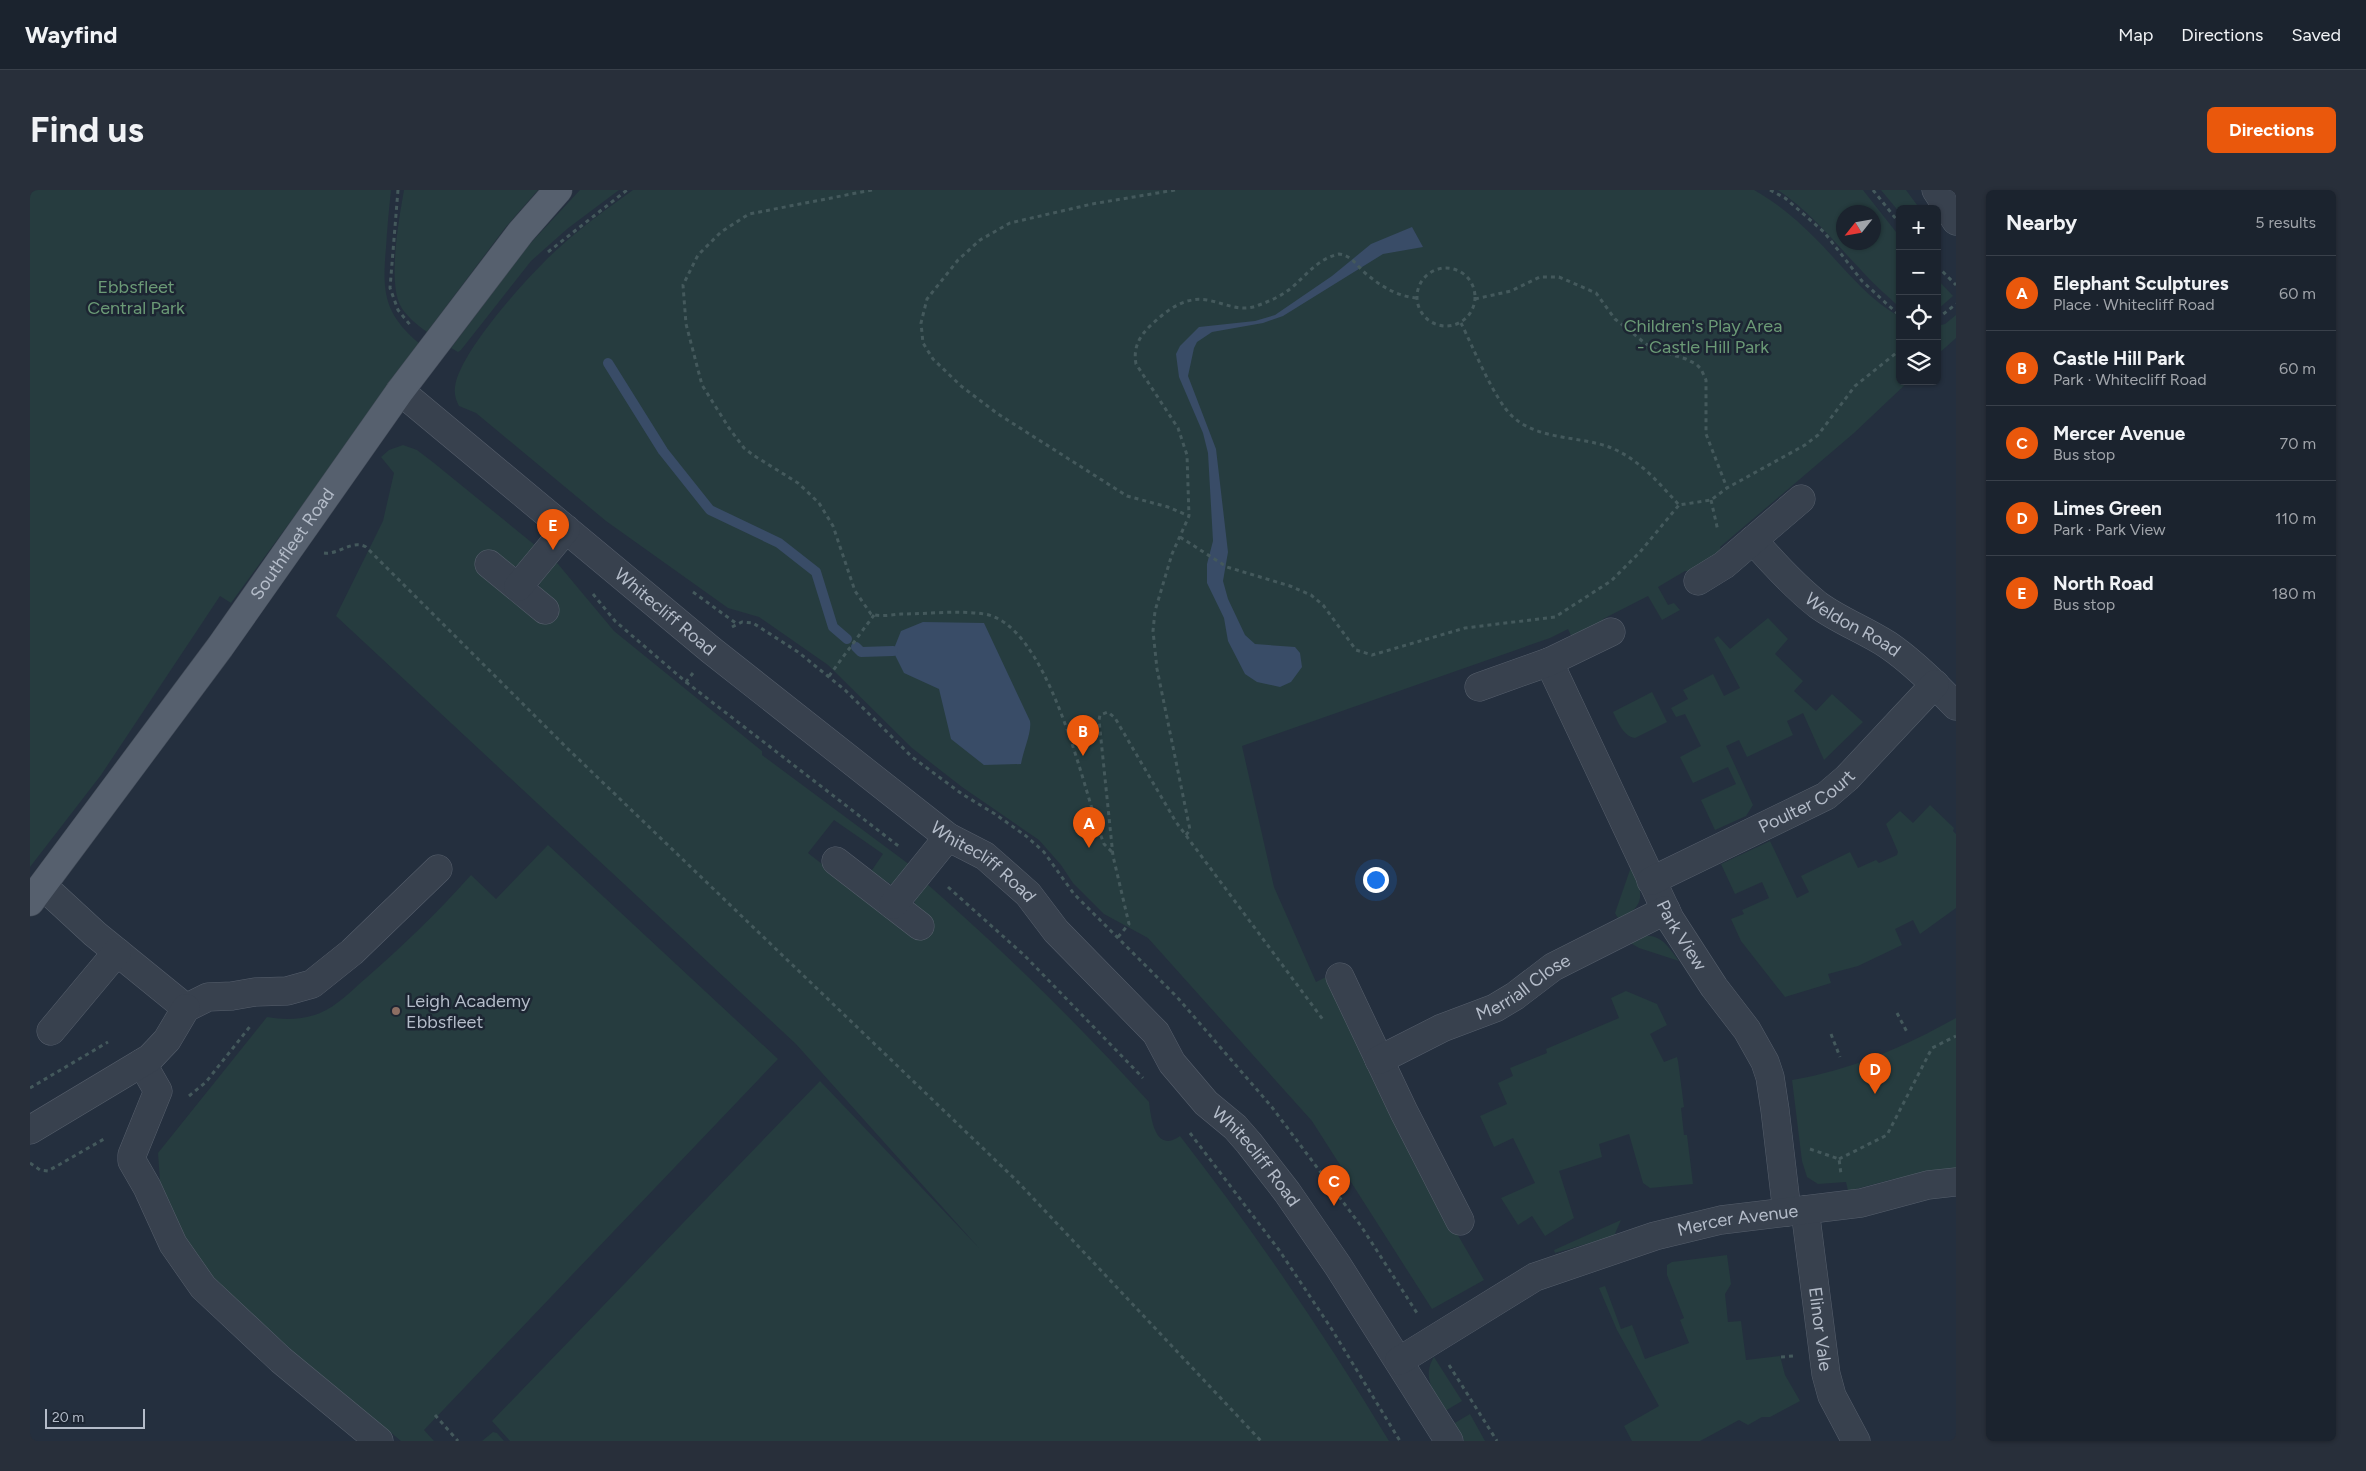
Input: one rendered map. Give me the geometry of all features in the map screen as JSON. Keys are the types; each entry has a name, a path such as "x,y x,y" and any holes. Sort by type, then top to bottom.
{"main road":[{"name":"Southfleet Road","path":"36,894 215,655 400,391 520,232 558,190"}],"street":[{"path":"1936,190 1956,221"},
{"name":"Whitecliff Road","path":"400,391 730,665 948,837 985,856 1033,899 1056,932 1156,1033 1175,1066 1214,1110 1240,1133 1287,1192 1338,1266 1448,1441"},
{"path":"1698,581 1730,561 1801,499"},
{"path":"518,587 566,529"},
{"name":"Weldon Road","path":"1753,540 1795,585 1816,603 1838,618 1889,646 1935,684 1956,706"},
{"path":"489,564 545,610"},
{"path":"1479,687 1549,662 1611,632"},
{"name":"Park View","path":"1549,662 1666,910 1686,946 1747,1030 1763,1057 1770,1077 1780,1152 1796,1211"},
{"name":"Poulter Court","path":"1651,880 1826,796 1847,778 1935,684"},
{"path":"893,905 948,837"},
{"path":"836,861 920,926"},
{"path":"30,1130 150,1058 164,1044 197,1003 255,992 287,991 316,982 352,952 438,869"},
{"path":"36,894 117,952 197,1003"},
{"name":"Merriall Close","path":"1379,1060 1457,1021 1495,1008 1553,967 1666,910"},
{"path":"51,1031 117,952"},
{"path":"1340,977 1404,1112 1460,1221"},
{"path":"142,1063 158,1091 132,1155 134,1165 147,1187 173,1244 193,1274 243,1326 274,1354 380,1441"},
{"name":"Mercer Avenue","path":"1398,1361 1502,1295 1544,1273 1671,1231 1721,1220 1846,1205 1928,1185 1956,1182"},
{"name":"Elinor Vale","path":"1796,1211 1826,1374 1834,1400 1856,1441"}],"path":[{"path":"398,190 390,288 400,313 416,331"},
{"path":"542,257 569,233 627,190"},
{"path":"872,190 749,214 721,232 698,255 683,285 686,324 702,385 744,448 798,483 819,503 833,526 855,590 865,607 875,615 984,614 1002,622 1020,638 1047,678 1060,710 1098,828 1103,841 1113,853"},
{"path":"1175,190 1092,204 1010,224 980,240 958,260 927,299 921,323 923,343 933,359 961,386 998,414 1128,496 1168,507 1189,516"},
{"path":"1770,190 1786,198 1824,232 1862,281 1896,312"},
{"path":"1873,190 1896,219"},
{"path":"1186,835 1190,830 1153,641 1157,603 1172,554 1189,516 1189,482 1184,446 1174,422 1136,364 1137,342 1156,321 1173,307 1185,301 1203,300 1234,308 1254,307 1288,290 1325,258 1339,254 1351,258 1365,272 1395,293 1416,298"},
{"path":"1450,268 1463,273 1468,278 1472,284 1475,299 1470,314 1461,323 1450,327 1434,325 1421,314 1416,298 1419,284 1423,278 1435,270 1450,268"},
{"path":"1941,270 1956,285"},
{"path":"1475,299 1511,291 1540,277 1559,276 1596,293 1615,319 1646,344 1659,351 1696,364 1703,372 1706,380 1706,434 1727,488"},
{"path":"1941,317 1956,304"},
{"path":"1461,323 1499,396 1514,418 1539,431 1598,444 1627,455 1650,475 1679,505"},
{"path":"1180,537 1230,568 1290,586 1311,595 1323,606 1356,650 1372,655 1466,628 1555,617 1611,581 1640,552 1679,505 1711,500 1727,488 1810,441 1855,386 1896,353"},
{"path":"322,552 329,553 355,544 366,547 567,748 1017,1181 1261,1441"},
{"path":"829,676 875,615"},
{"path":"686,682 924,866 1024,955 1147,1082"},
{"path":"1118,937 1129,925 1113,853 1099,720 1100,715 1106,712 1110,713 1119,723 1161,799 1186,835 1295,985 1330,1028"},
{"path":"1897,1013 1907,1032"},
{"path":"186,1099 206,1082 257,1018"},
{"path":"1831,1034 1840,1056"},
{"path":"1780,1152 1812,1149 1839,1159 1887,1135 1932,1048 1956,1036"},
{"path":"30,1088 108,1042"},
{"path":"30,1162 40,1170 48,1171 102,1140 143,1129"},
{"path":"1189,1131 1280,1250 1331,1328 1400,1441"},
{"path":"1839,1159 1846,1205"},
{"path":"435,1415 458,1441"}],"green space":[{"name":"Ebbsfleet Central Park","path":"30,190 391,190 385,264 388,301 399,323 420,344 231,603 220,596 101,775 30,867"},
{"path":"404,190 538,190 505,228 427,332 405,312 400,305 397,294 395,281 396,249"},
{"path":"580,190 619,190 567,229 531,261 461,350 458,352 451,348 527,247"},
{"name":"Children's Play Area - Castle Hill Park","path":"633,190 1754,190 1771,200 1793,218 1815,238 1865,291 1896,314 1896,385 1905,385 1854,433 1720,547 1721,550 1692,572 1685,571 1658,587 1668,605 1674,603 1680,610 1662,620 1648,596 1603,619 1605,624 1573,640 1568,629 1550,638 1242,746 1274,887 1316,982 1328,976 1456,1232 1484,1280 1432,1309 1312,1121 1148,938 1104,914 1073,883 1061,865 1039,840 962,787 912,748 828,665 759,617 728,608 606,521 476,413 459,406 455,387 469,354 483,333 533,273 587,224"},
{"path":"1778,190 1863,190 1875,205 1836,205 1836,242 1801,208"},
{"path":"1881,190 1906,190 1917,205 1896,205 1896,208"},
{"path":"1881,213 1896,232 1896,304 1870,280 1843,250 1881,250"},
{"path":"1941,283 1953,296 1941,306"},
{"path":"1956,315 1956,338 1941,351 1941,325"},
{"path":"403,445 417,450 536,546 520,565 511,567 540,589 539,583 555,562 558,564 614,631 762,751 762,755 910,865 891,884 870,873 883,854 834,820 808,853 854,889 916,908 914,899 926,883 1013,962 1069,1017 1149,1102 1153,1125 1160,1137 1165,1141 1180,1136 1236,1210 1340,1362 1389,1441 510,1441 492,1421 820,1081 979,1248 796,1044 336,616 383,521 394,473 381,457 389,450"},
{"path":"1768,618 1788,639 1775,654 1803,681 1794,691 1816,711 1832,694 1863,722 1824,760 1803,713 1787,721 1793,735 1747,757 1739,740 1726,746 1753,805 1746,816 1715,830 1701,800 1736,784 1728,767 1693,783 1680,757 1701,746 1685,714 1676,717 1671,708 1688,699 1683,690 1713,674 1724,696 1740,688 1714,639 1718,636 1730,649"},
{"path":"1652,692 1667,722 1635,738 1631,737 1621,728 1613,712"},
{"path":"1930,805 1954,828 1953,831 1956,834 1956,908 1920,934 1913,920 1895,929 1902,945 1858,966 1828,974 1831,983 1785,997 1741,941 1731,919 1744,914 1742,910 1769,898 1762,882 1735,894 1721,864 1770,841 1797,898 1809,892 1801,876 1850,852 1858,868 1876,860 1879,863 1897,855 1898,852 1886,824 1900,811 1913,823"},
{"path":"548,845 778,1059 424,1430 434,1441 401,1441 265,1329 211,1276 186,1241 164,1191 160,1181 158,1153 267,1017 301,1018 320,1013 332,1006 407,941 471,875 496,899"},
{"path":"1631,867 1638,885 1640,898 1634,909 1619,920 1615,913"},
{"path":"1643,936 1655,937 1660,940 1679,961 1639,948 1629,942"},
{"path":"1626,991 1657,1004 1667,1025 1650,1034 1664,1062 1677,1057 1684,1107 1681,1108 1684,1135 1687,1135 1693,1184 1650,1188 1643,1183 1629,1134 1599,1144 1602,1157 1559,1171 1574,1218 1545,1236 1532,1216 1518,1225 1501,1198 1535,1183 1513,1138 1494,1147 1480,1116 1507,1104 1498,1083 1513,1076 1510,1068 1547,1053 1546,1049 1619,1018 1611,998"},
{"path":"1956,1018 1956,1171 1894,1179 1848,1191 1846,1182 1818,1184 1807,1177 1802,1161 1792,1080 1856,1064 1917,1039"},
{"path":"1621,1220 1614,1236 1555,1253 1554,1250"},
{"path":"1727,1255 1731,1284 1725,1294 1728,1322 1741,1321 1746,1360 1780,1356 1785,1375 1800,1401 1770,1417 1762,1417 1748,1425 1739,1420 1700,1441 1632,1441 1624,1426 1659,1406 1617,1330 1599,1288 1605,1286 1621,1329 1632,1325 1645,1359 1689,1343 1680,1320 1684,1318 1667,1275 1667,1265 1672,1262"},
{"path":"1434,1357 1462,1401 1445,1411 1434,1392 1429,1378 1430,1364"},
{"path":"1470,1414 1485,1441 1464,1441 1453,1424"},
{"path":"493,1432 497,1433 504,1441 482,1441"}],"water":[{"path":"1412,227 1423,247 1383,254 1283,316 1263,323 1212,332 1197,342 1194,348 1188,376 1216,449 1228,552 1223,581 1228,599 1245,635 1255,644 1295,647 1300,653 1302,667 1291,682 1280,687 1257,682 1245,674 1228,641 1224,618 1207,583 1207,564 1213,541 1208,453 1203,433 1179,377 1176,354 1180,346 1199,327 1255,321 1275,315 1332,276 1371,244"},
{"path":"923,622 984,623 1030,721 1030,731 1021,764 984,765 951,739 939,689 904,673 893,651 901,631"}],"waterway":[{"path":"608,363 663,451 710,510 779,543 816,572 833,627 847,639"},
{"path":"856,647 861,652 893,651"}],"place":[{"name":"North Road","path":"553,550"},
{"name":"Castle Hill Park","path":"1083,756"},
{"name":"Elephant Sculptures","path":"1089,848"},
{"name":"Leigh Academy Ebbsfleet","path":"396,1011"},
{"name":"Limes Green","path":"1875,1094"},
{"name":"Mercer Avenue","path":"1334,1206"}]}
